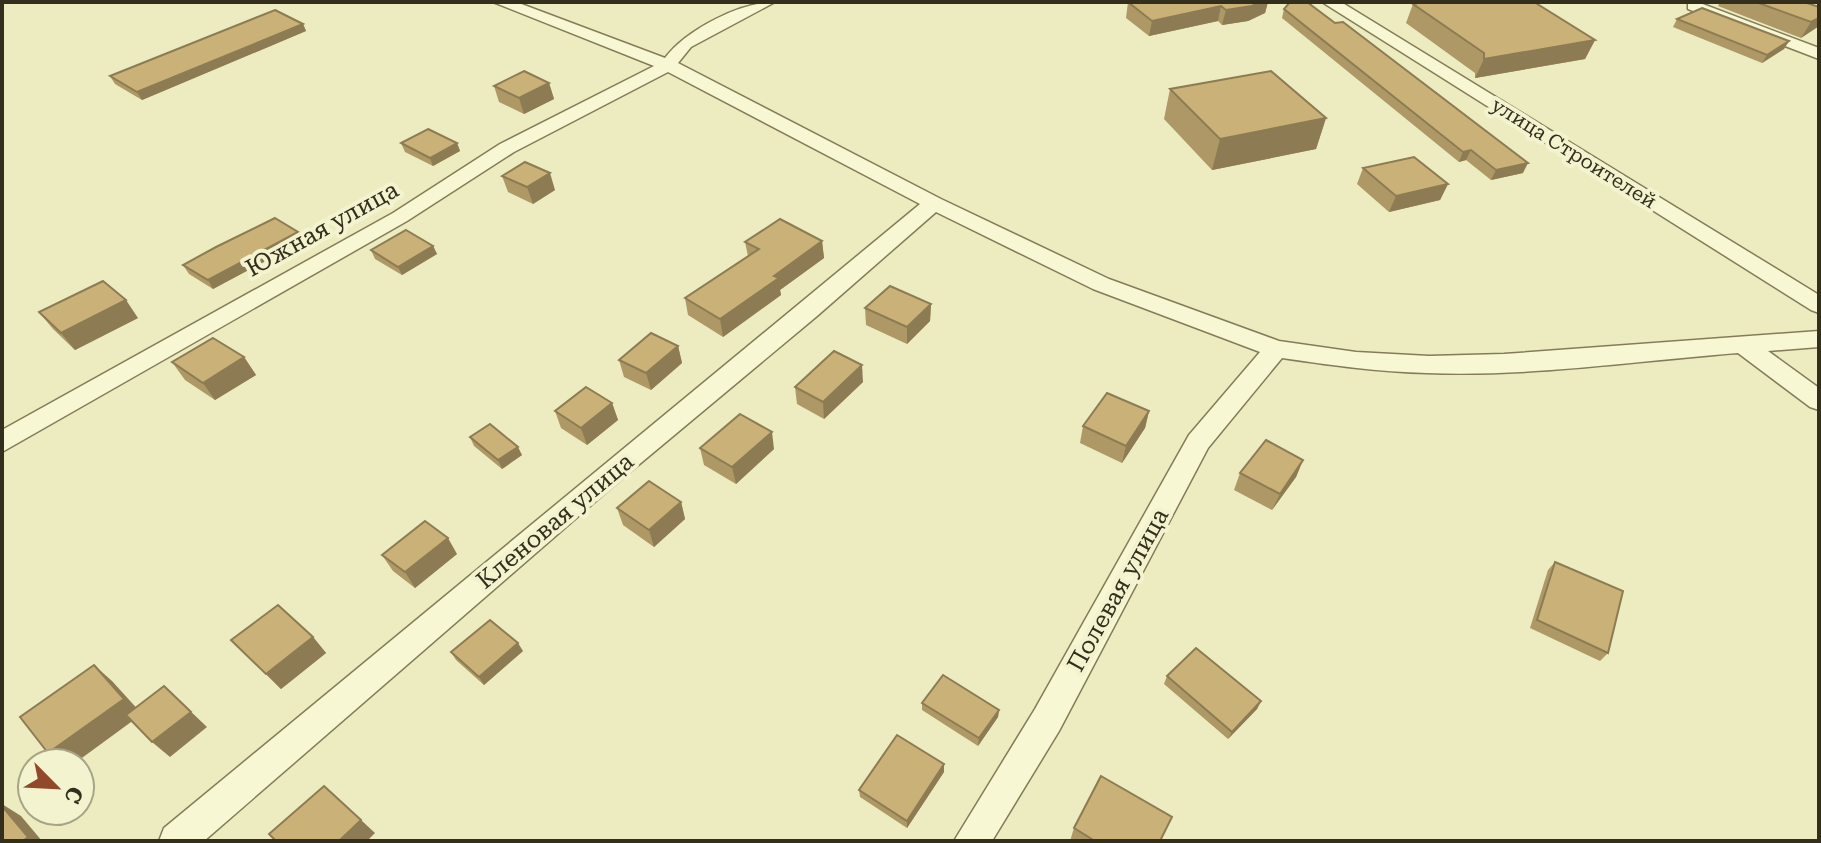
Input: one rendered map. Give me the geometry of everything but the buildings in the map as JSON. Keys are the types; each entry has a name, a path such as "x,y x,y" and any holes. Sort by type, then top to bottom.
{"street":[{"path":"501,2 544,10 668,65 934,203 1101,284 1276,349 1356,360 1429,365 1504,363 1819,339"},
{"name":"Южная улица","path":"2,442 218,317 400,217 507,148 668,65 685,43 767,2"},
{"name":"улица Строителей","path":"1330,2 1819,305"},
{"path":"1694,6 1819,54"},
{"name":"Кленовая улица","path":"177,841 934,203"},
{"path":"1740,343 1819,401"},
{"name":"Полевая улица","path":"972,841 1047,720 1198,442 1276,349"}]}
